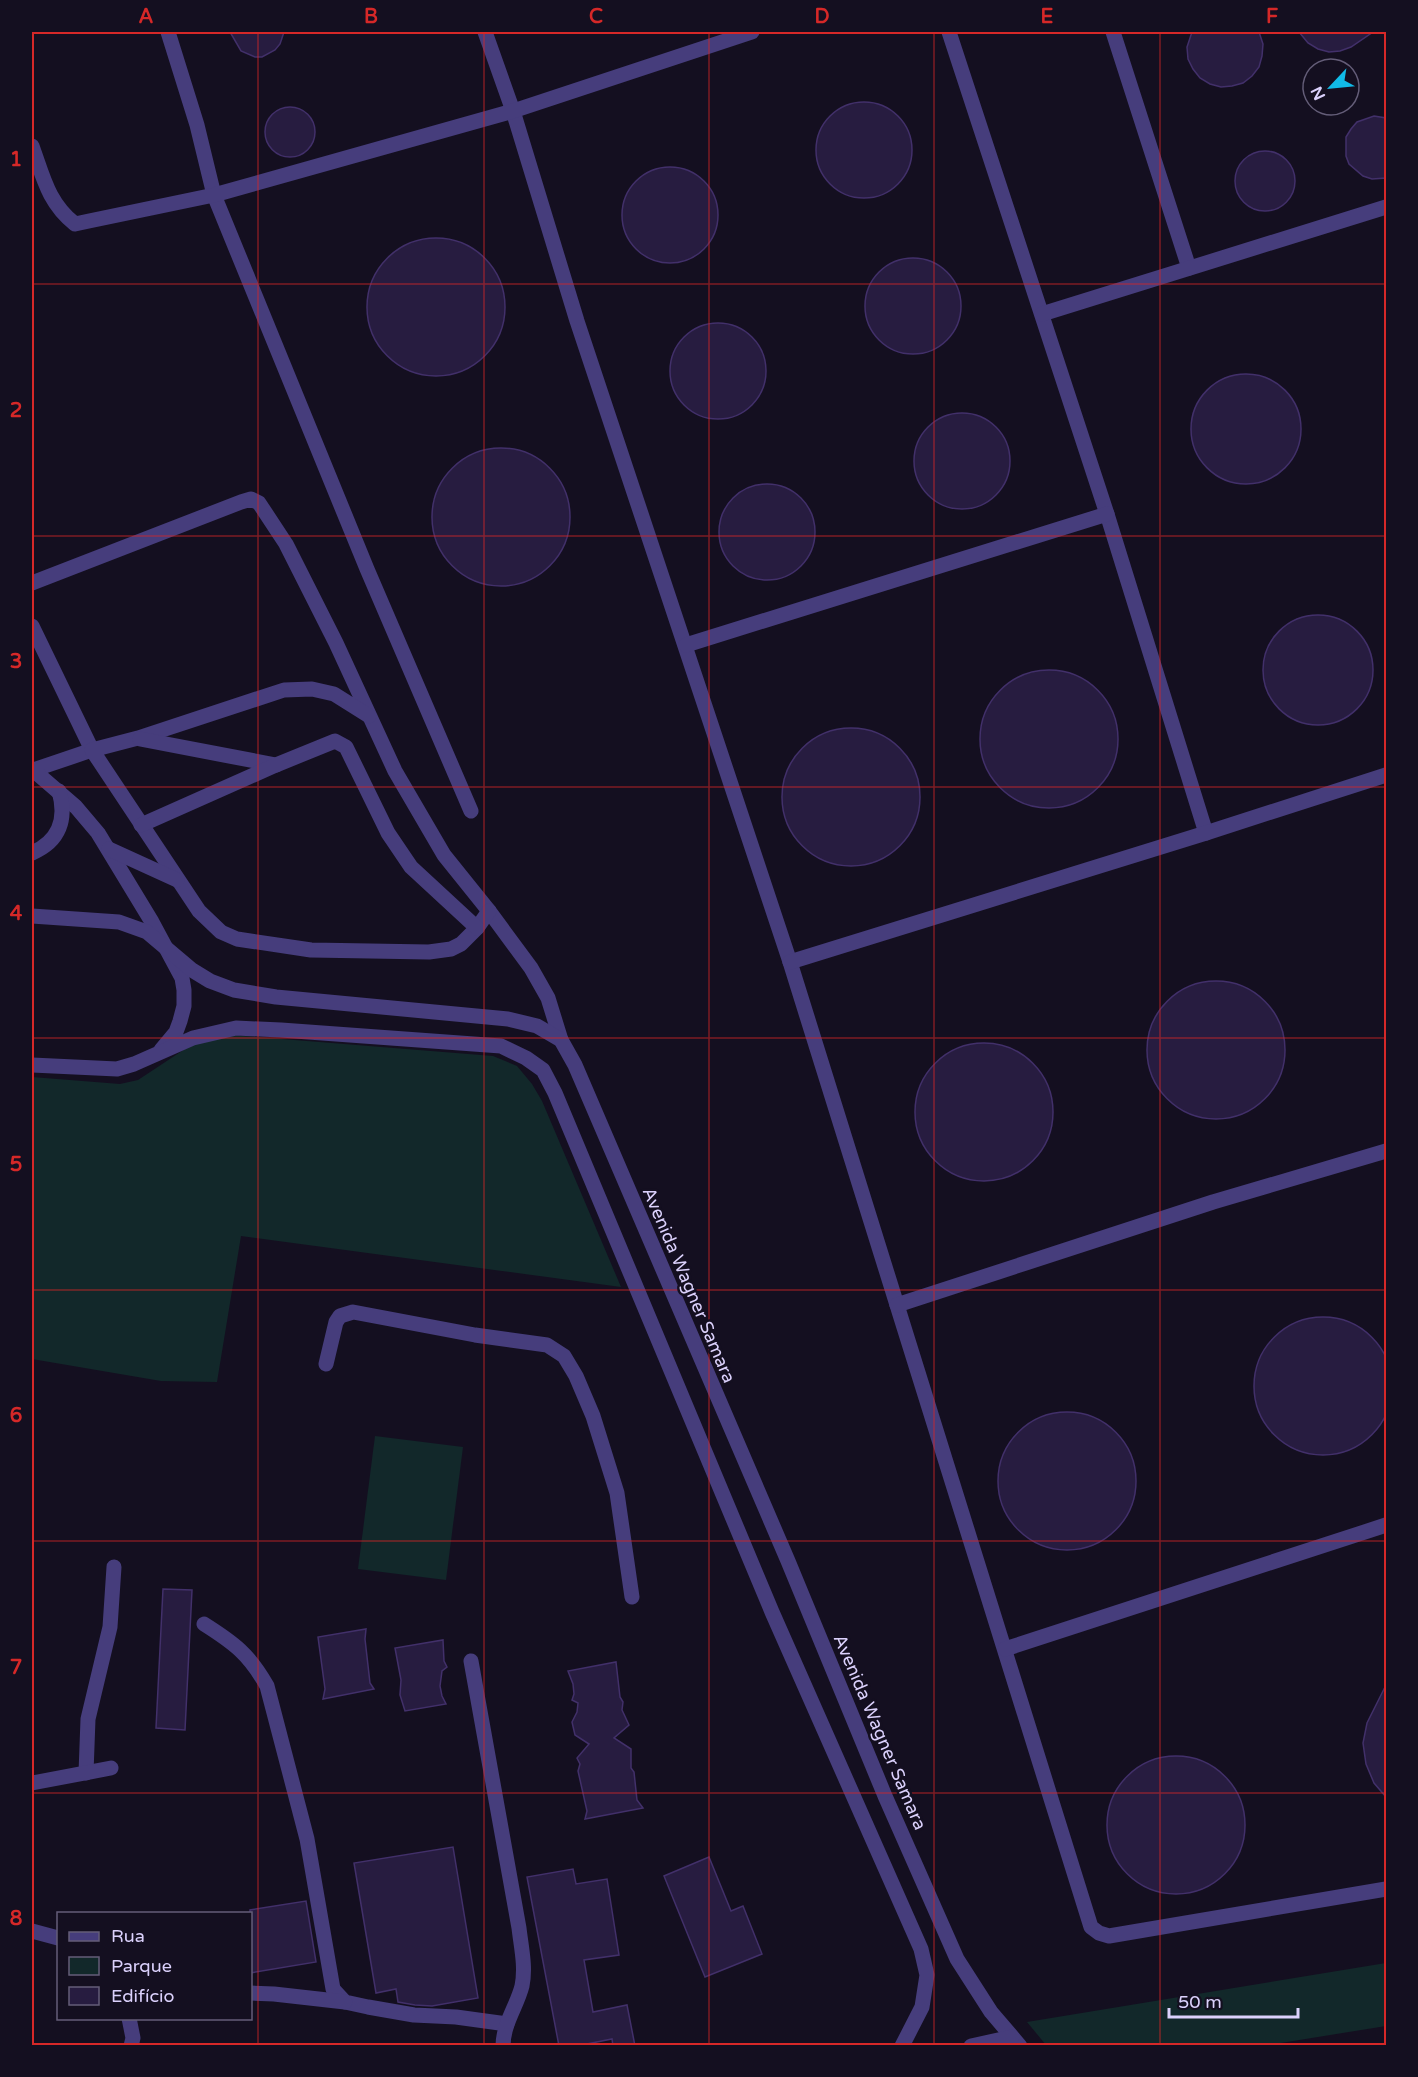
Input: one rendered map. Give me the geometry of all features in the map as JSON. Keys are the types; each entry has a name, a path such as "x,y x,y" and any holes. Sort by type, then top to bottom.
{"street":[{"path":"168,32 197,124 214,195 367,569 471,811"},
{"path":"485,32 513,111 577,321 790,962 1091,1928 1109,1936 1386,1889"},
{"path":"32,146 52,199 61,213 75,224 214,195 513,111 752,32"},
{"path":"951,32 1107,514 1206,833"},
{"path":"1113,32 1189,268"},
{"path":"1042,314 1386,207"},
{"name":"Avenida Wagner Samara","path":"32,583 242,502 251,499 259,503 286,544 336,643 394,771 444,855 531,968 548,998 561,1040 575,1065 783,1550 885,1796 957,1959 991,2012 1016,2042"},
{"path":"686,645 1107,514"},
{"path":"32,626 92,750 177,880 199,911 221,932 237,939 311,950 429,952 451,949 461,944 477,928 489,911"},
{"path":"32,769 138,738 284,690 312,689 334,694 369,716"},
{"path":"138,738 276,765"},
{"path":"141,825 331,741 341,743 346,747 388,833 411,867 477,928"},
{"path":"32,769 59,791 83,816 109,849 182,978 184,1006 176,1032 159,1053"},
{"path":"790,962 1386,775"},
{"path":"32,853 53,839 60,827 63,819 59,791"},
{"path":"109,849 177,880"},
{"path":"32,916 119,922 147,932 192,970 210,981 234,990 276,997 508,1019 537,1026 561,1040"},
{"path":"32,1065 117,1069 193,1038 236,1028 501,1046 526,1058 543,1070 555,1093 772,1612 921,1949 927,1975 922,2007 902,2046"},
{"path":"897,1305 1213,1202 1386,1151"},
{"path":"326,1364 336,1322 340,1316 353,1312 475,1335 547,1345 564,1356 576,1376 593,1416 616,1493 632,1597"},
{"path":"1005,1649 1386,1526"},
{"path":"86,1773 88,1719 110,1627 114,1567"},
{"path":"204,1624 231,1641 255,1663 267,1686 307,1839 333,1989 345,2002"},
{"path":"471,1661 519,1928 523,1968 522,1985 507,2024 503,2046"},
{"path":"32,1783 111,1768"},
{"path":"32,1931 57,1938"},
{"path":"252,1994 274,1994 345,2002 414,2015 456,2017 507,2024"},
{"path":"129,2020 133,2038 131,2046"},
{"path":"972,2046 1016,2042"}],"green space":[{"path":"232,1035 493,1056 517,1066 542,1101 621,1287 241,1236 217,1382 161,1381 32,1359 32,1077 120,1084 138,1080 185,1049 203,1041"},
{"path":"375,1436 463,1447 446,1580 358,1569"},
{"path":"1386,1963 1386,2026 1268,2045 1046,2045 1027,2022"}],"building":[{"path":"230,32 284,32 275,50 262,57 255,57 241,51"},
{"path":"1192,32 1259,32 1263,44 1259,67 1243,83 1221,87 1210,84 1200,78 1188,59 1187,47"},
{"path":"1299,32 1373,32 1351,47 1329,52 1308,43"},
{"path":"864,102 882,106 898,116 908,132 912,150 908,168 898,184 882,194 864,198 846,194 830,184 820,168 816,150 820,132 830,116 846,106"},
{"path":"290,107 308,114 315,132 308,150 290,157 272,150 265,132 272,114"},
{"path":"1374,116 1386,118 1386,178 1372,179 1363,176 1349,164 1346,156 1346,137 1351,129 1357,122"},
{"path":"1265,151 1282,156 1290,164 1295,181 1290,198 1282,206 1265,211 1248,206 1240,198 1235,181 1240,164 1248,156"},
{"path":"670,167 688,171 704,181 714,197 718,215 714,233 704,249 688,259 670,263 652,259 636,249 626,233 622,215 626,197 636,181 652,171"},
{"path":"436,238 462,243 485,258 500,281 505,307 500,333 485,356 462,371 436,376 410,371 387,356 372,333 367,307 372,281 387,258 410,243"},
{"path":"913,258 931,262 947,272 957,288 961,306 957,324 947,340 931,350 913,354 895,350 879,340 869,324 865,306 869,288 879,272 895,262"},
{"path":"718,323 736,327 752,337 762,353 766,371 762,389 752,405 736,415 718,419 700,415 684,405 674,389 670,371 674,353 684,337 700,327"},
{"path":"1246,374 1267,379 1285,390 1296,408 1301,429 1296,450 1285,468 1267,479 1246,484 1225,479 1207,468 1196,450 1191,429 1196,408 1207,390 1225,379"},
{"path":"962,413 980,417 996,427 1006,443 1010,461 1006,479 996,495 980,505 962,509 944,505 928,495 918,479 914,461 918,443 928,427 944,417"},
{"path":"501,448 527,453 550,468 565,491 570,517 565,543 550,566 527,581 501,586 475,581 452,566 437,543 432,517 437,491 452,468 475,453"},
{"path":"767,484 785,488 801,498 811,514 815,532 811,550 801,566 785,576 767,580 749,576 733,566 723,550 719,532 723,514 733,498 749,488"},
{"path":"1318,615 1339,620 1357,631 1368,649 1373,670 1368,691 1357,709 1339,720 1318,725 1297,720 1279,709 1268,691 1263,670 1268,649 1279,631 1297,620"},
{"path":"1049,670 1075,675 1098,690 1113,713 1118,739 1113,765 1098,788 1075,803 1049,808 1023,803 1000,788 985,765 980,739 985,713 1000,690 1023,675"},
{"path":"851,728 877,733 900,748 915,771 920,797 915,823 900,846 877,861 851,866 825,861 802,846 787,823 782,797 787,771 802,748 825,733"},
{"path":"1216,981 1242,986 1265,1001 1280,1024 1285,1050 1280,1076 1265,1099 1242,1114 1216,1119 1190,1114 1167,1099 1152,1076 1147,1050 1152,1024 1167,1001 1190,986"},
{"path":"984,1043 1010,1048 1033,1063 1048,1086 1053,1112 1048,1138 1033,1161 1010,1176 984,1181 958,1176 935,1161 920,1138 915,1112 920,1086 935,1063 958,1048"},
{"path":"1323,1317 1349,1323 1372,1337 1386,1360 1392,1386 1386,1412 1372,1435 1349,1449 1323,1455 1297,1449 1274,1435 1260,1412 1254,1386 1260,1360 1274,1337 1297,1323"},
{"path":"1067,1412 1093,1417 1116,1432 1131,1455 1136,1481 1131,1507 1116,1530 1093,1545 1067,1550 1041,1545 1018,1530 1003,1507 998,1481 1003,1455 1018,1432 1041,1417"},
{"path":"163,1589 192,1590 185,1730 156,1728"},
{"path":"366,1629 370,1683 374,1689 323,1699 325,1689 318,1637"},
{"path":"443,1640 444,1661 447,1667 442,1671 440,1686 446,1704 405,1711 400,1695 401,1680 395,1648"},
{"path":"616,1662 620,1697 623,1702 622,1710 629,1725 614,1738 631,1749 631,1768 634,1772 637,1800 643,1808 585,1819 587,1811 578,1771 580,1764 577,1758 589,1744 575,1735 572,1722 578,1703 572,1700 573,1684 568,1671"},
{"path":"1386,1685 1386,1797 1374,1783 1366,1764 1363,1743 1367,1723"},
{"path":"1176,1756 1202,1761 1225,1776 1240,1799 1245,1825 1240,1851 1225,1874 1202,1889 1176,1894 1150,1889 1127,1874 1112,1851 1107,1825 1112,1799 1127,1776 1150,1761"},
{"path":"453,1847 478,1998 432,2006 398,2002 396,1989 376,1993 354,1863"},
{"path":"709,1857 731,1911 743,1906 762,1954 705,1977 664,1876"},
{"path":"573,1869 576,1884 607,1879 619,1955 584,1960 593,2012 627,2005 635,2046 613,2046 612,2039 577,2046 559,2046 527,1877"},
{"path":"306,1901 316,1962 252,1973 252,1912 250,1910"}]}
